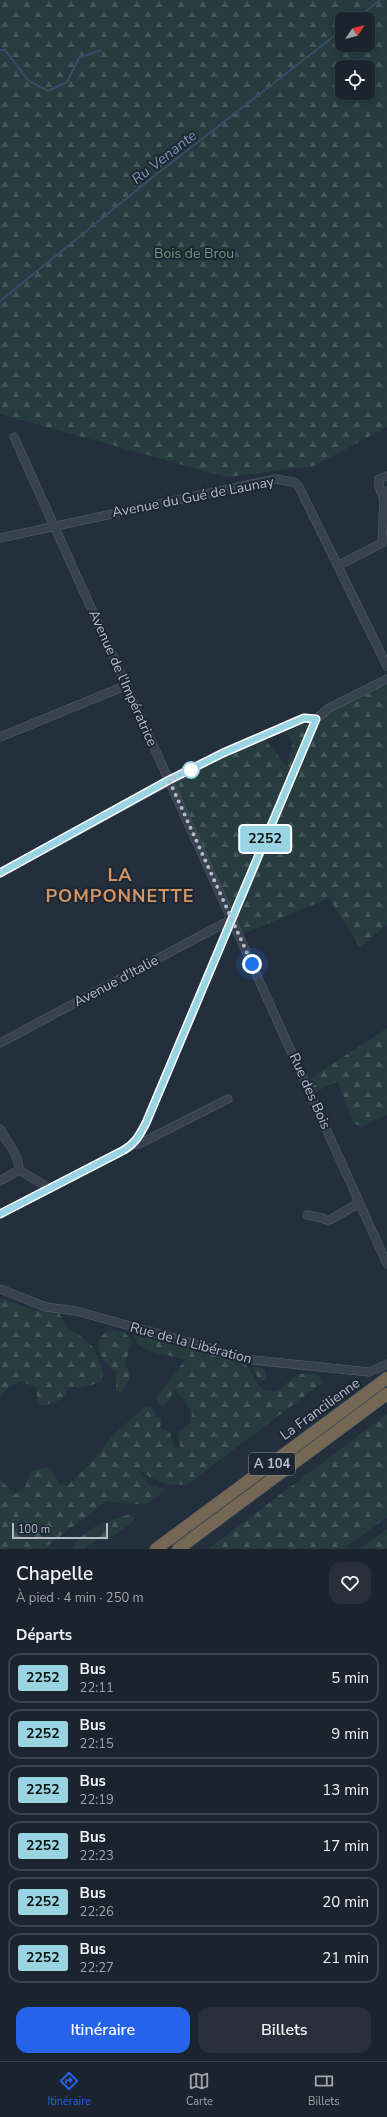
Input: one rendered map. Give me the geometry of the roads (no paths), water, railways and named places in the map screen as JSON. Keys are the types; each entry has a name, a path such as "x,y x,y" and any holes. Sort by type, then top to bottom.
{"highway":[{"name":"La Francilienne","path":"156,1549 387,1378"},
{"name":"La Francilienne","path":"178,1549 387,1394"}],"street":[{"name":"Avenue de l'Impératrice","path":"14,436 232,919"},
{"path":"384,498 378,483 379,480 387,476"},
{"name":"Avenue du Gué de Launay","path":"0,538 275,479 294,482 298,485 339,565 387,666"},
{"path":"339,565 382,543 384,498 387,490"},
{"path":"132,1145 146,1123 316,719 329,708 387,679"},
{"path":"0,737 127,685"},
{"path":"0,873 169,780 223,753 304,718 316,719"},
{"name":"Avenue d'Italie","path":"0,1044 232,919"},
{"name":"Rue des Bois","path":"232,919 387,1264"},
{"path":"0,1214 132,1145 139,1144 228,1099"},
{"path":"0,1129 15,1152 19,1162 19,1170"},
{"path":"19,1170 49,1188"},
{"path":"0,1181 19,1170"},
{"path":"307,1215 322,1218 328,1221 359,1203"},
{"name":"Rue de la Libération","path":"0,1288 46,1307 76,1311 153,1334 252,1360 369,1372 387,1364"}],"waterway":[{"name":"Ru Venante","path":"365,12 380,0"},
{"name":"Ru Venante","path":"0,301 153,177 335,35"},
{"path":"0,50 5,50 28,80 48,91 67,82 79,58 101,50"}],"district":[{"name":"LA POMPONNETTE","path":"120,885"}],"park label":[{"name":"Bois de Brou","path":"194,253"}]}
